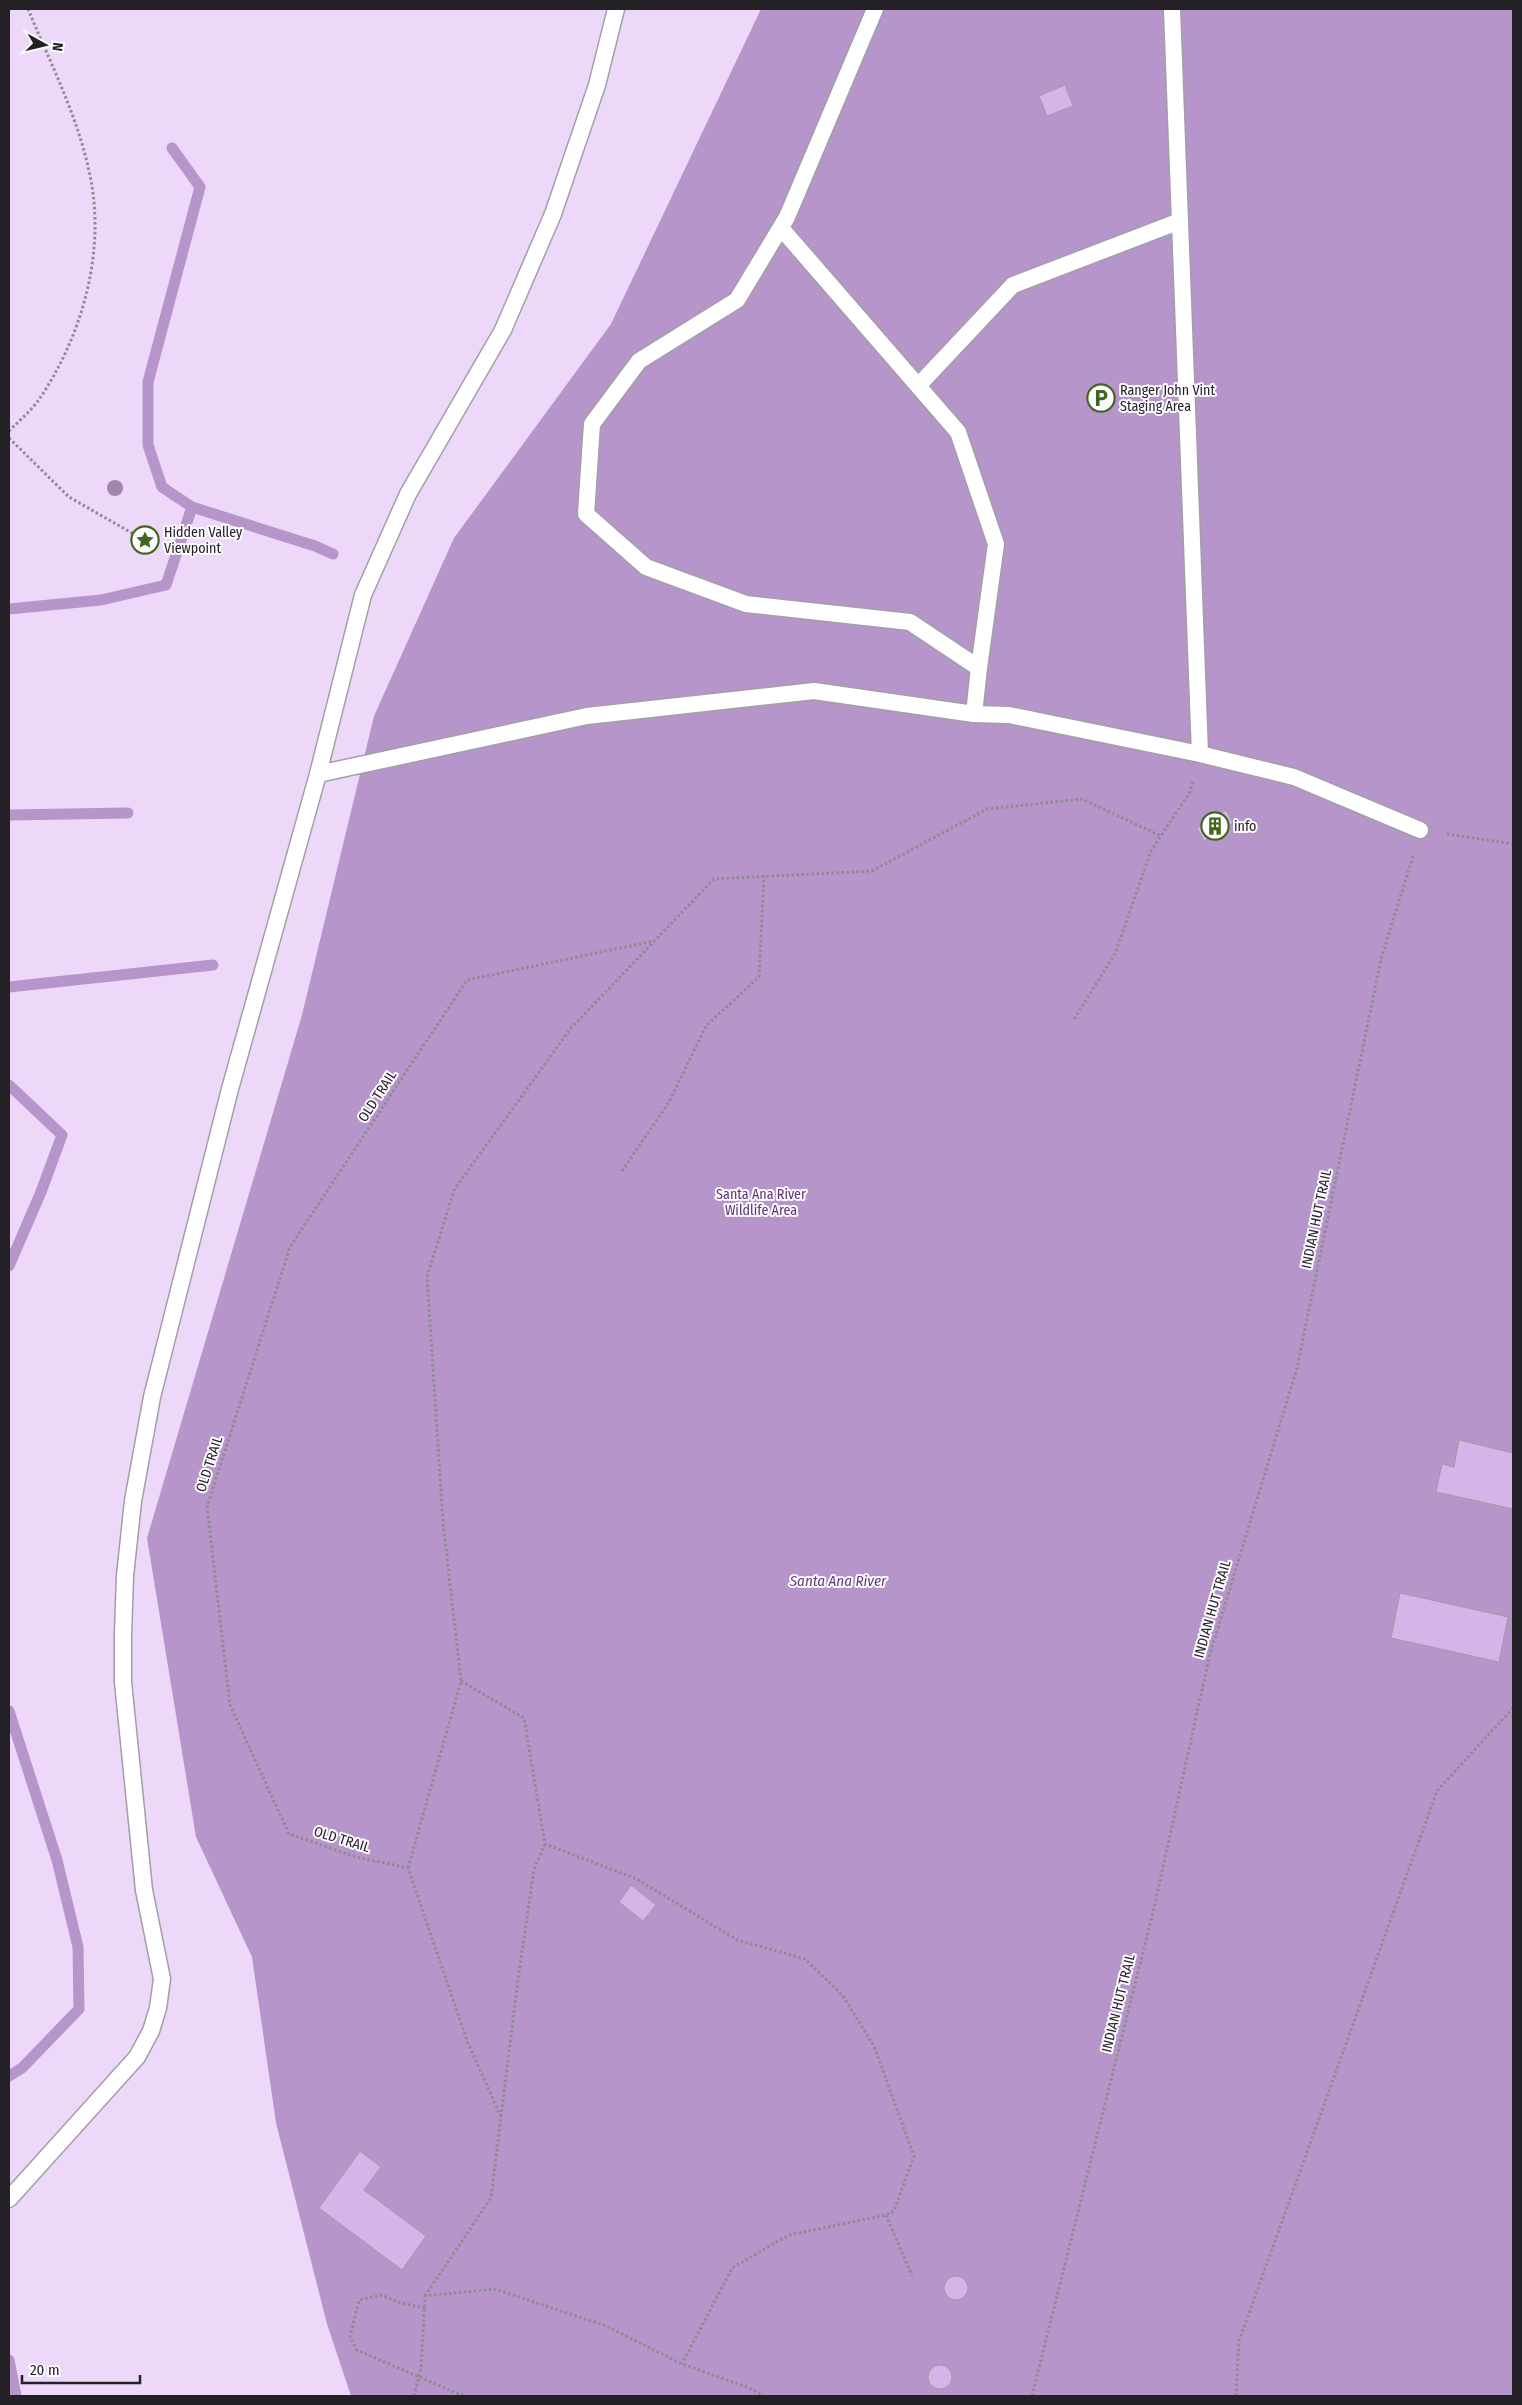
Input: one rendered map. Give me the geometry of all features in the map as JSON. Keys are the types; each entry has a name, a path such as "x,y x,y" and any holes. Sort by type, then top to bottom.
{"lane":[{"path":"9,2199 137,2057 152,2032 162,1979 144,1890 123,1682 125,1576 133,1501 152,1397 228,1098 318,774 363,594 408,494 504,330 553,214 596,85 616,9"},
{"path":"875,9 781,228 737,300 639,361 592,424 586,514 646,567 746,604 910,622 979,668"},
{"path":"1172,9 1200,754"},
{"path":"918,386 1013,285 1180,221"},
{"path":"781,228 958,432 996,544 974,714"},
{"path":"318,774 587,716 814,691 974,714 1009,715 1200,754 1294,777 1420,830"}],"path":[{"path":"9,431 39,400 64,356 83,311 91,267 95,224 90,172 76,126 28,9"},
{"path":"9,438 69,497 137,536"},
{"path":"1074,1019 1115,954 1151,851 1190,792 1200,754"},
{"path":"501,2117 468,2042 408,1868 461,1681 443,1522 427,1277 454,1190 571,1028 714,879 872,871 988,809 1082,800 1161,836"},
{"path":"1420,830 1513,844"},
{"name":"INDIAN HUT TRAIL","path":"1032,2396 1154,1908 1210,1654 1297,1368 1381,959 1420,830"},
{"path":"622,1170 669,1102 706,1026 759,977 764,876"},
{"name":"OLD TRAIL","path":"408,1868 356,1857 289,1834 230,1705 207,1507 290,1247 467,980 655,940"},
{"path":"414,2396 422,2368 425,2296 491,2198 519,1972 534,1869 545,1844 524,1718 461,1681"},
{"path":"1236,2396 1239,2341 1437,1791 1513,1708"},
{"path":"545,1844 637,1879 738,1940 805,1958 843,1996 874,2046 914,2156 894,2211 886,2215 789,2235 732,2268 682,2364"},
{"path":"886,2215 912,2276"},
{"path":"425,2296 495,2289 606,2326 682,2364 747,2387 764,2396"},
{"path":"424,2308 400,2303 382,2295 359,2300 350,2337 357,2350 463,2396"}],"green space":[{"name":"Santa Ana River","path":"9,9 1513,9 1513,2396 9,2396"}],"water":[{"name":"Santa Ana River","path":"761,9 1513,9 1513,2396 351,2396 327,2324 276,2123 252,1957 196,1837 147,1538 302,1015 374,716 454,538 611,324"}],"building":[{"path":"1065,85 1073,106 1047,116 1039,96"},
{"name":"info","path":"1226,810 1233,823 1204,841 1197,828"},
{"path":"1459,1440 1513,1453 1513,1509 1436,1492 1442,1464 1454,1467"},
{"path":"1400,1593 1508,1617 1499,1662 1391,1638"},
{"path":"631,1885 656,1905 643,1921 619,1902"},
{"path":"360,2151 381,2167 364,2190 426,2236 402,2270 319,2208"},
{"path":"956,2276 964,2280 968,2288 964,2296 956,2300 948,2296 944,2288 948,2280"},
{"path":"940,2365 948,2369 952,2377 948,2385 940,2389 932,2385 928,2377 932,2369"}],"waterway":[{"path":"172,148 200,187 148,382 148,445 162,487 192,507 315,546 333,554"},
{"path":"9,609 101,600 166,585 192,507"},
{"path":"9,815 128,813"},
{"path":"9,987 213,965"},
{"path":"9,1085 62,1135 41,1192 9,1266"},
{"path":"9,1711 57,1860 78,1947 79,2009 22,2068 9,2076"},
{"path":"9,2360 16,2396"}],"place":[{"name":"Ranger John Vint Staging Area","path":"1101,398"},
{"name":"Hidden Valley Viewpoint","path":"145,540"},
{"name":"info","path":"1215,826"}],"park label":[{"name":"Santa Ana River Wildlife Area","path":"761,1202"}]}
